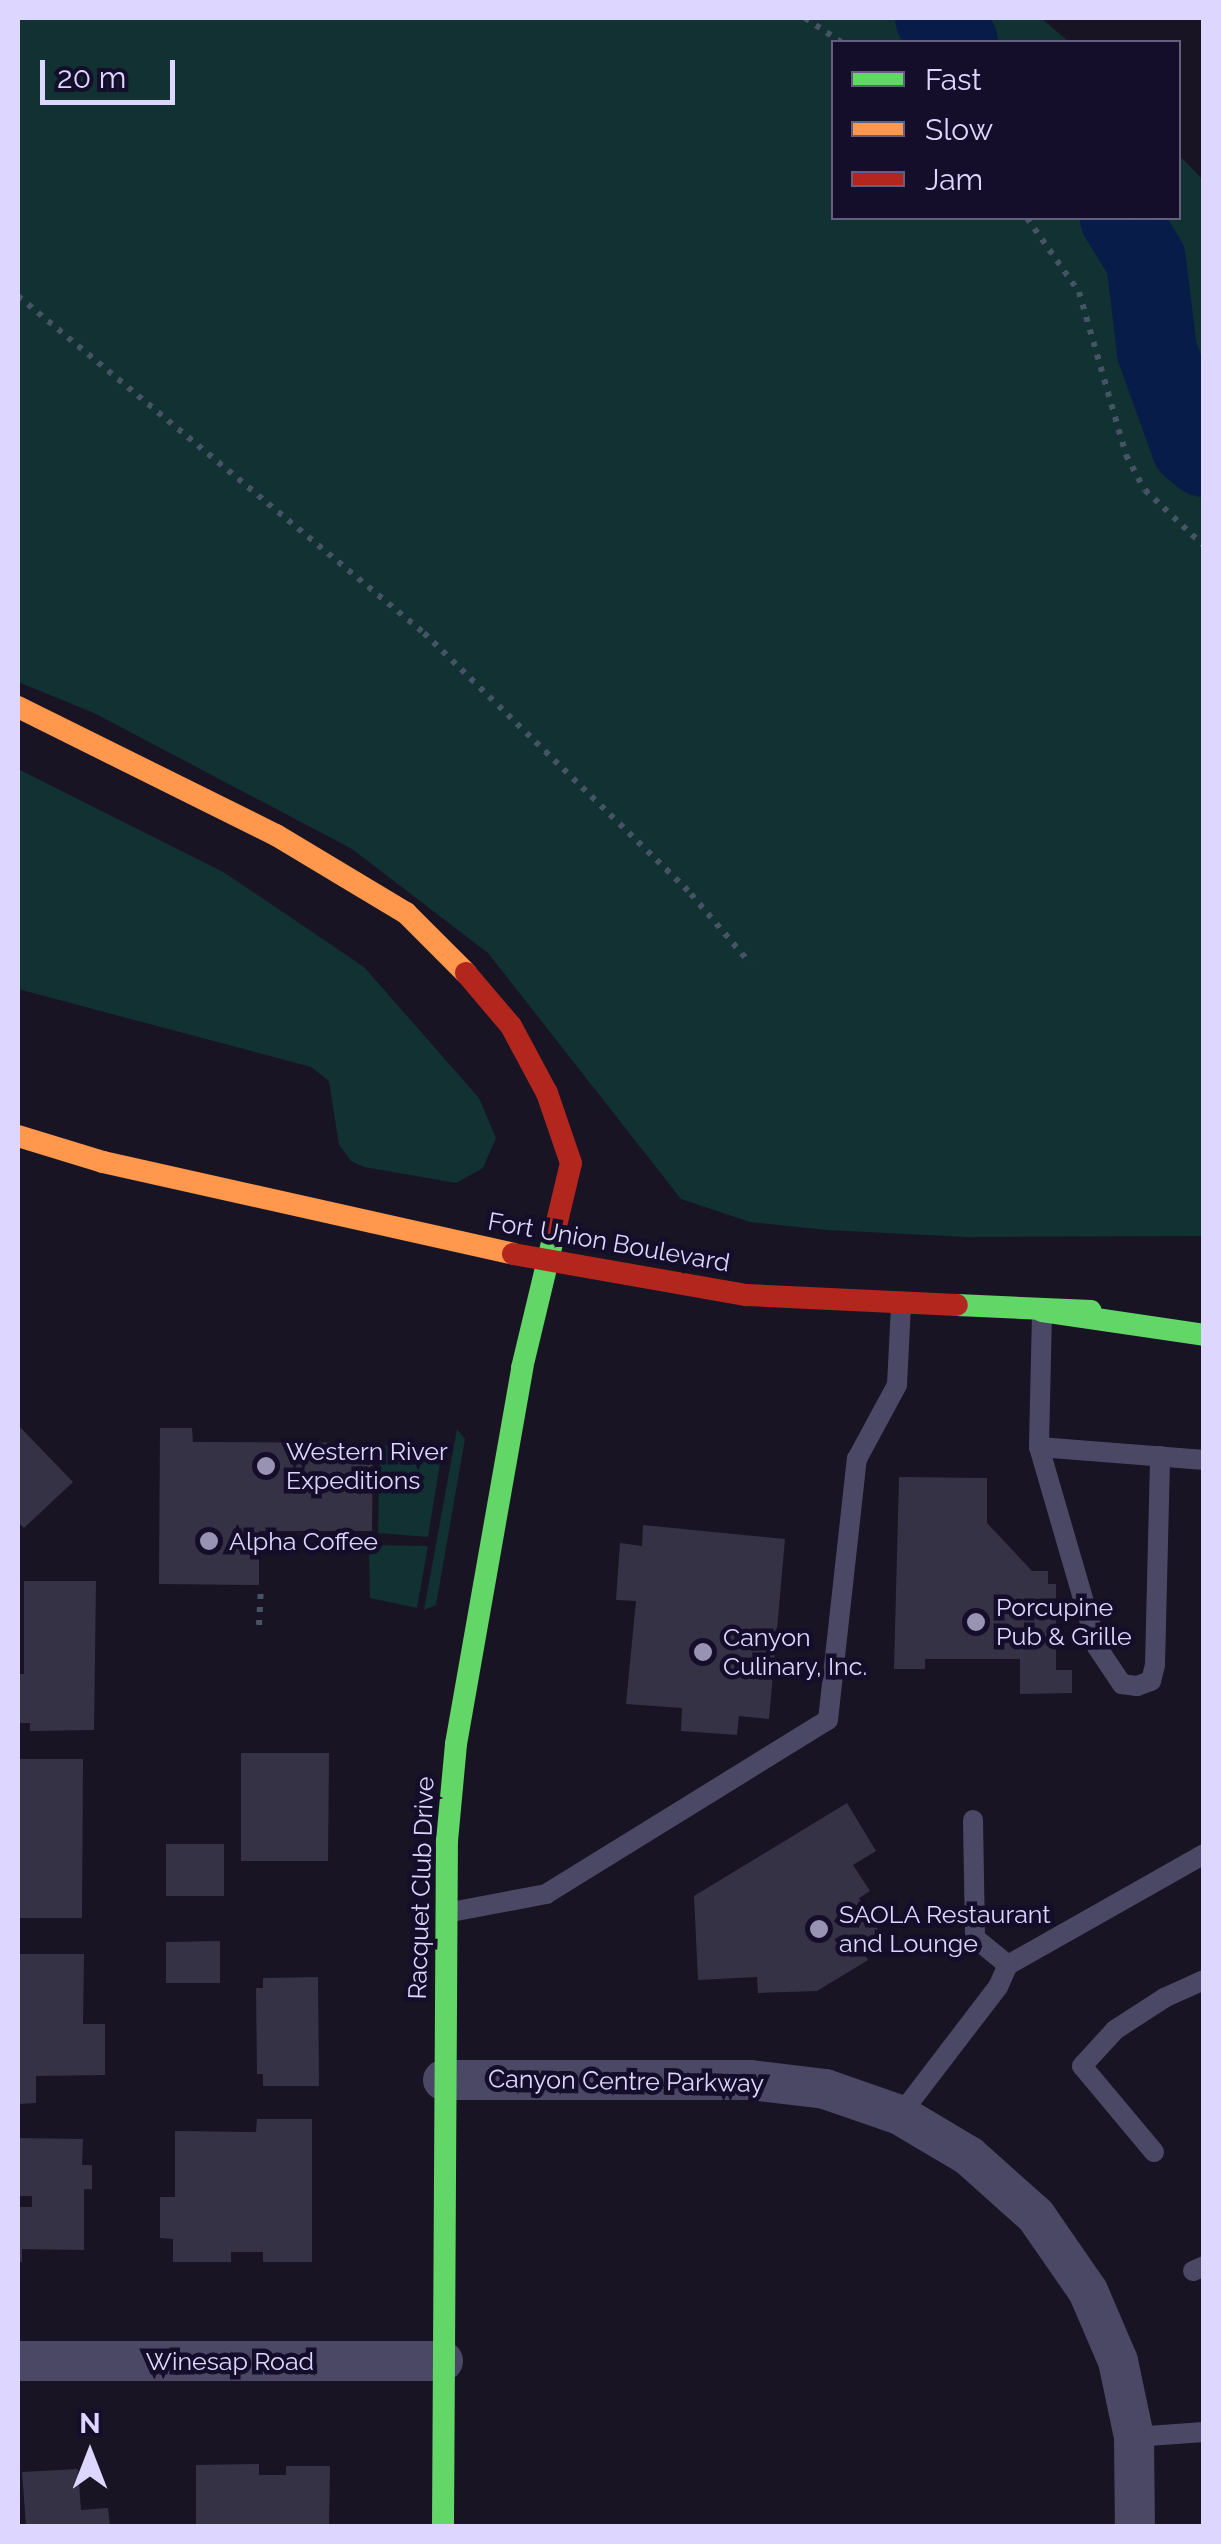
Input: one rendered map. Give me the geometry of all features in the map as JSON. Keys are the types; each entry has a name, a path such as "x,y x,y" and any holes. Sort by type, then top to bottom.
{"street":[{"name":"Racquet Club Drive","path":"18,707 126,758 342,871 406,913 462,968 511,1026 547,1093 571,1162 524,1358 465,1690 448,1821 444,1913 443,2526"},
{"name":"Fort Union Boulevard","path":"18,1136 295,1208 550,1262 746,1295 1042,1311 1204,1310"},
{"path":"1042,1311 1204,1335"},
{"name":"Canyon Centre Parkway","path":"443,2080 751,2080 825,2089 900,2116 969,2156 1036,2216 1088,2291 1118,2361 1134,2437 1135,2526"},
{"name":"Winesap Road","path":"18,2361 443,2361"}],"lane":[{"path":"444,1913 546,1894 828,1720 857,1459 897,1385 901,1305"},
{"path":"1042,1311 1039,1447 1097,1647 1122,1684 1137,1686 1150,1681 1155,1665 1160,1456"},
{"path":"1039,1447 1204,1460"},
{"path":"973,1820 975,1938 1008,1964"},
{"path":"900,2116 998,1987 1008,1964 1204,1854"},
{"path":"1154,2152 1082,2066 1115,2030 1164,1998 1204,1980"},
{"path":"1134,2437 1204,2432"}],"path":[{"path":"805,18 838,40"},
{"path":"1028,220 1080,292 1126,455 1145,490 1204,546"},
{"path":"18,296 424,633 691,894 750,963"},
{"path":"260,1587 260,1625"}],"green space":[{"path":"18,18 1041,18 1067,40 831,40 831,220 1181,220 1181,157 1203,180 1203,1236 967,1237 827,1230 750,1222 681,1199 488,953 352,849 94,713 18,682"},
{"path":"18,769 225,873 364,967 479,1098 496,1138 483,1168 456,1183 364,1167 351,1161 339,1145 329,1081 311,1067 18,989"},
{"path":"457,1429 465,1439 436,1605 424,1610"},
{"path":"380,1445 442,1451 428,1537 378,1533"},
{"path":"369,1545 428,1546 417,1608 370,1598"}],"building":[{"path":"18,1425 73,1482 24,1528 18,1522"},
{"path":"160,1428 192,1428 193,1442 373,1443 372,1531 259,1531 259,1585 159,1584"},
{"name":"Porcupine Pub & Grille","path":"899,1477 987,1478 987,1523 1032,1571 1048,1571 1048,1584 1056,1584 1056,1670 1072,1670 1072,1693 1020,1694 1020,1659 925,1659 925,1669 894,1669"},
{"name":"Canyon Culinary, Inc.","path":"643,1525 785,1539 769,1719 739,1716 737,1735 681,1731 682,1708 626,1704 636,1601 616,1600 620,1543 642,1546"},
{"path":"24,1581 96,1581 94,1730 30,1731 30,1723 18,1723 18,1674 24,1674"},
{"path":"241,1753 329,1753 328,1861 241,1861"},
{"path":"18,1759 83,1759 82,1918 18,1918"},
{"path":"847,1803 876,1851 853,1865 870,1891 859,1898 881,1934 860,1947 868,1960 817,1991 758,1993 757,1977 698,1980 694,1896"},
{"path":"166,1844 224,1844 224,1896 166,1896"},
{"path":"220,1941 220,1983 166,1983 166,1942"},
{"path":"18,1954 84,1954 83,2024 105,2024 105,2075 36,2076 36,2103 18,2104"},
{"path":"318,1977 319,2086 263,2086 263,2074 257,2074 256,1988 263,1988 263,1978"},
{"path":"257,2119 312,2119 312,2262 263,2262 263,2252 231,2252 231,2262 173,2262 173,2239 160,2238 160,2197 175,2197 175,2131 256,2132"},
{"path":"18,2138 83,2139 82,2165 92,2165 92,2189 84,2189 84,2250 22,2249 22,2262 18,2262 18,2207 32,2207 32,2196 18,2196"},
{"path":"259,2464 259,2475 286,2475 286,2466 330,2466 329,2526 196,2526 196,2465"},
{"path":"78,2469 81,2510 108,2508 110,2526 26,2526 22,2472"}],"waterway":[{"path":"935,18 956,40"},
{"path":"1121,220 1146,260 1157,351 1191,446 1204,457"}],"traffic: fast":[{"path":"443,2526 447,1841 456,1744 522,1368 556,1226"},
{"path":"957,1305 1091,1311"},
{"path":"1042,1311 1204,1335"}],"traffic: slow":[{"path":"18,707 276,835 406,913 466,973"},
{"path":"18,1136 103,1162 513,1254"}],"traffic: jam":[{"path":"466,973 511,1026 547,1093 571,1163 556,1226"},
{"path":"513,1254 746,1295 957,1305"}],"place":[{"name":"Western River Expeditions","path":"266,1466"},
{"name":"Alpha Coffee","path":"209,1541"},
{"name":"Porcupine Pub & Grille","path":"976,1622"},
{"name":"Canyon Culinary, Inc.","path":"703,1652"},
{"name":"SAOLA Restaurant and Lounge","path":"819,1929"}]}
